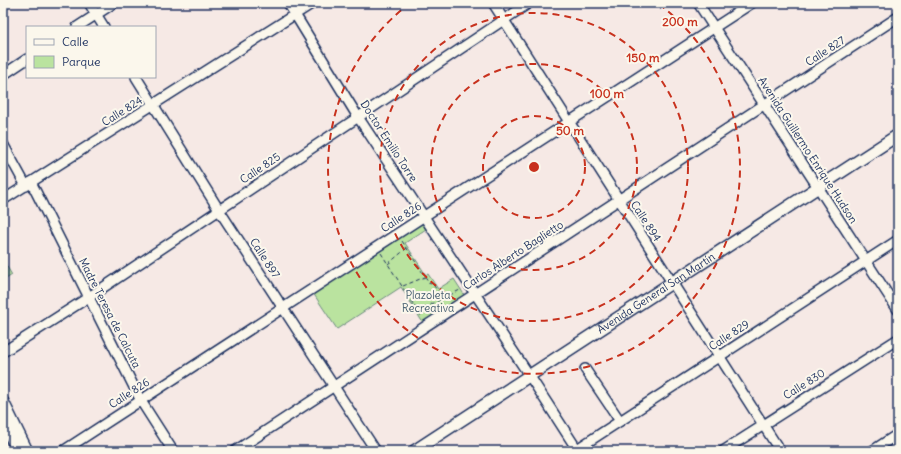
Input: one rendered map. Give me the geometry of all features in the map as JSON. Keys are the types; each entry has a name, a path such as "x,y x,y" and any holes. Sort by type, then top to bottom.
{"main road":[{"name":"Avenida General San Martín","path":"414,451 898,135"},
{"path":"3,402 27,451"},
{"path":"3,422 18,451"}],"street":[{"path":"89,3 103,26"},
{"path":"79,26 114,3"},
{"name":"Doctor Emilio Torre","path":"288,3 358,117 530,375 576,450"},
{"name":"Calle 824","path":"3,200 313,3"},
{"name":"Calle 894","path":"493,3 568,123 780,451"},
{"name":"Calle 825","path":"3,352 89,297 529,3"},
{"name":"Avenida Guillermo Enrique Hudson","path":"698,3 817,188 898,310"},
{"name":"Calle 826","path":"63,451 752,3"},
{"name":"Calle 827","path":"764,106 898,17"},
{"path":"3,75 26,60"},
{"name":"Calle 897","path":"137,78 219,210 376,451"},
{"name":"Carlos Alberto Baglietto","path":"235,451 764,106"},
{"name":"Madre Teresa de Calcuta","path":"3,144 28,184 89,297 141,400 173,451"},
{"name":"Calle 829","path":"576,450 898,240"},
{"name":"Calle 830","path":"723,451 898,339"},
{"path":"585,368 620,421"},
{"path":"872,451 898,434"}],"path":[{"path":"397,233 425,277 430,284 432,283 443,299"},
{"path":"377,247 427,325"},
{"path":"388,264 407,248"},
{"path":"402,287 425,277"},
{"path":"418,311 470,285"}],"green space":[{"name":"Plazoleta Recreativa","path":"422,223 426,229 405,243 426,275 428,274 438,289 454,279 465,296 423,323 401,287 337,329 313,293"},
{"path":"3,260 12,275 3,281"}]}
